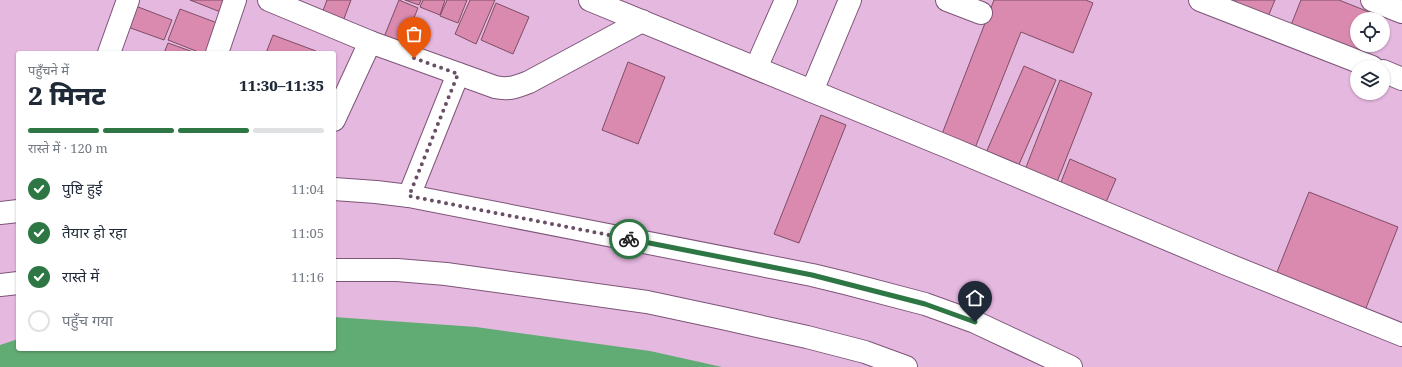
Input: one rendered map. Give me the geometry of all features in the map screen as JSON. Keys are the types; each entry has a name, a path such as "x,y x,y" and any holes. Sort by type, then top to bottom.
{"street":[{"path":"110,51 128,0"},
{"path":"218,51 235,0"},
{"path":"269,0 370,42 495,88 506,89 516,87 536,79 642,22"},
{"path":"590,0 1224,263 1402,335"},
{"path":"756,68 786,0"},
{"path":"812,91 850,0"},
{"path":"947,0 980,13"},
{"path":"1200,0 1354,60"},
{"path":"1372,0 1402,12"},
{"path":"336,116 370,42"},
{"path":"409,196 458,74"},
{"path":"1390,74 1402,79"},
{"path":"336,190 382,192 409,196 797,272 839,282 925,304 975,322 1071,367"},
{"path":"0,213 16,212"},
{"path":"336,270 396,270 446,274 647,302 807,337 865,352 906,367"},
{"path":"0,284 16,283"}],"shaded area":[{"path":"336,317 476,327 650,351 722,367 0,367 0,345 16,340 16,351 336,351"}],"building":[{"path":"190,0 229,0 223,13"},
{"path":"327,0 351,0 342,24 321,16"},
{"path":"399,0 418,8 401,49 382,42"},
{"path":"405,0 421,0 419,5"},
{"path":"423,0 445,0 440,15 420,7"},
{"path":"447,0 467,0 458,23 440,16"},
{"path":"470,0 495,0 476,44 455,34"},
{"path":"994,0 1086,0 1093,3 1073,53 1021,32 975,148 942,134"},
{"path":"1226,0 1275,0 1267,19"},
{"path":"1301,0 1339,0 1369,12 1350,12 1350,52 1359,52 1357,57 1289,30"},
{"path":"496,3 529,17 513,54 481,40"},
{"path":"133,5 172,20 164,40 125,26"},
{"path":"180,9 220,24 210,51 196,51 168,40"},
{"path":"273,35 316,51 267,51"},
{"path":"168,43 190,51 165,51"},
{"path":"628,62 665,77 638,144 602,130"},
{"path":"1024,66 1056,80 1017,169 985,155"},
{"path":"1060,80 1092,93 1055,187 1023,175"},
{"path":"821,115 846,125 799,243 774,234"},
{"path":"1070,159 1116,179 1103,209 1058,190"},
{"path":"1309,192 1398,227 1364,313 1275,277"}],"way so far":[{"path":"414,58 458,74 409,196 629,239"}],"route":[{"path":"629,239 812,275 925,304 975,322"}]}
